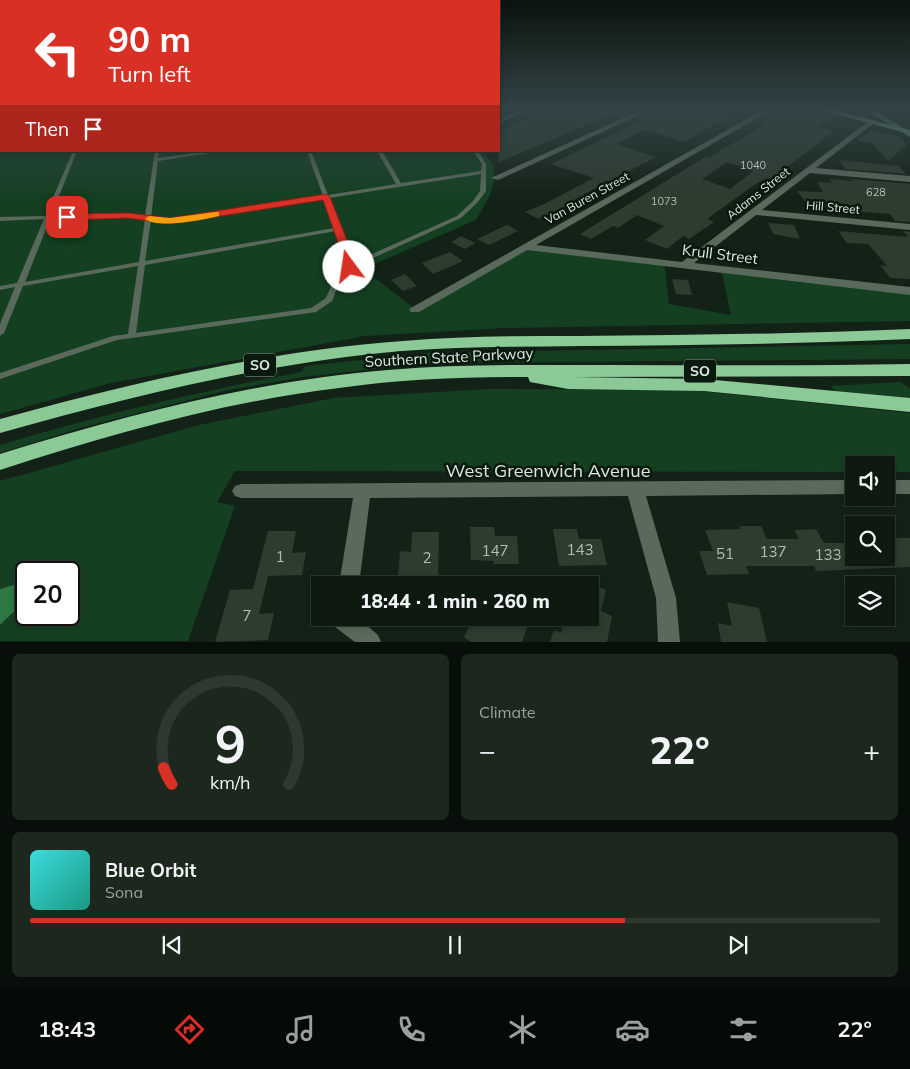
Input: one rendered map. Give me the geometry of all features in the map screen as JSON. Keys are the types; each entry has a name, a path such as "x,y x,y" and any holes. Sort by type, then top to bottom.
{"highway":[{"path":"869,336 910,329"},
{"name":"Southern State Parkway","path":"0,426 98,400 196,378 271,363 375,349 476,342 910,334"},
{"name":"Southern State Parkway","path":"0,462 128,424 246,397 377,377 490,371 910,370"},
{"path":"490,371 568,383 704,386 910,405"}],"street":[{"path":"495,178 585,138"},
{"name":"Van Buren Street","path":"415,309 720,138"},
{"name":"Adams Street","path":"685,265 849,138"},
{"path":"808,170 910,179"},
{"name":"Hill Street","path":"754,212 910,227"},
{"name":"Krull Street","path":"526,247 910,291"},
{"path":"895,487 910,487"},
{"name":"West Greenwich Avenue","path":"242,491 845,488"},
{"path":"635,489 666,598 669,642"},
{"path":"350,576 363,490"},
{"path":"354,626 371,642"}],"lane":[{"path":"0,333 75,152"},
{"path":"132,336 157,152"},
{"path":"156,160 215,152"},
{"path":"309,152 345,248 349,267"},
{"path":"380,152 399,185"},
{"path":"0,376 116,338 313,310 329,299 338,277 349,267 459,217 481,196 484,164 476,152"},
{"path":"0,219 128,215 160,221 182,220 484,172"},
{"path":"0,288 338,229"}],"shaded area":[{"path":"0,152 484,152 493,166 495,178 490,195 476,220 363,269 415,309 526,247 664,263 669,304 731,315 721,269 910,291 910,321 505,328 365,336 111,383 0,414"},
{"path":"910,344 910,359 426,363 304,377 228,390 84,427 0,453 0,445 37,434 149,405 301,372 305,366 426,353"},
{"path":"900,382 910,388 910,399 838,394 831,386"},
{"path":"490,389 690,390 910,413 910,472 895,472 895,456 845,456 845,472 235,471 217,502 235,506 188,641 0,641 0,625 15,611 15,626 80,626 80,561 15,561 15,584 0,589 0,481 199,425 333,398"},
{"path":"15,584 15,611 0,625 0,589"}],"building":[{"path":"500,138 556,138 499,162"},
{"path":"605,138 629,138 617,144 656,157 570,202 573,203 538,219 525,212 594,178 551,164"},
{"path":"672,138 690,138 683,142"},
{"path":"742,138 825,138 770,180 765,179 757,183 707,219 714,222 689,239 683,236 667,249 645,240 664,226 637,215 618,228 613,226 591,239 580,234 705,157 708,158","holes":["727,162 753,171 730,189 702,179"]},
{"path":"860,138 900,138 907,145 888,161 873,144 857,140"},
{"path":"839,160 899,166 906,174 845,169"},
{"path":"830,179 910,184 910,222 895,221 890,214 810,208 797,191 823,192 817,182 832,183"},
{"path":"768,223 794,225 800,239 773,234"},
{"path":"507,225 518,231 489,245 477,239"},
{"path":"838,231 908,237 903,231 910,232 910,279 890,278 880,265 887,266 868,244 847,243"},
{"path":"461,236 475,243 465,249 451,242"},
{"path":"450,252 463,261 433,274 422,263"},
{"path":"405,274 417,286 403,291 391,280"},
{"path":"672,279 688,280 692,295 676,294"},
{"path":"740,526 761,526 767,539 799,539 794,530 816,529 824,543 845,543 845,566 895,566 895,538 910,538 910,567 816,571 814,566 746,566 749,574 707,575 699,551 713,551 705,530 741,529"},
{"path":"470,527 494,527 495,536 517,536 519,564 494,564 494,561 471,560"},
{"path":"553,529 577,529 579,539 601,539 607,565 559,566"},
{"path":"268,531 296,531 292,553 306,552 302,575 268,576 259,614 274,613 268,640 215,642 230,590 253,589"},
{"path":"412,532 439,532 438,576 398,576 400,551 411,552"},
{"path":"599,587 606,590 601,611 612,616 607,642 550,642 554,630 561,633 563,626 599,626"},
{"path":"727,602 759,608 767,642 721,642 718,623 732,626"},
{"path":"469,626 528,626 522,642 471,642 464,637"}],"slow traffic":[{"path":"149,219 170,221 216,214"}],"route":[{"path":"67,217 128,215 170,221 326,197 345,248 349,267"}]}
